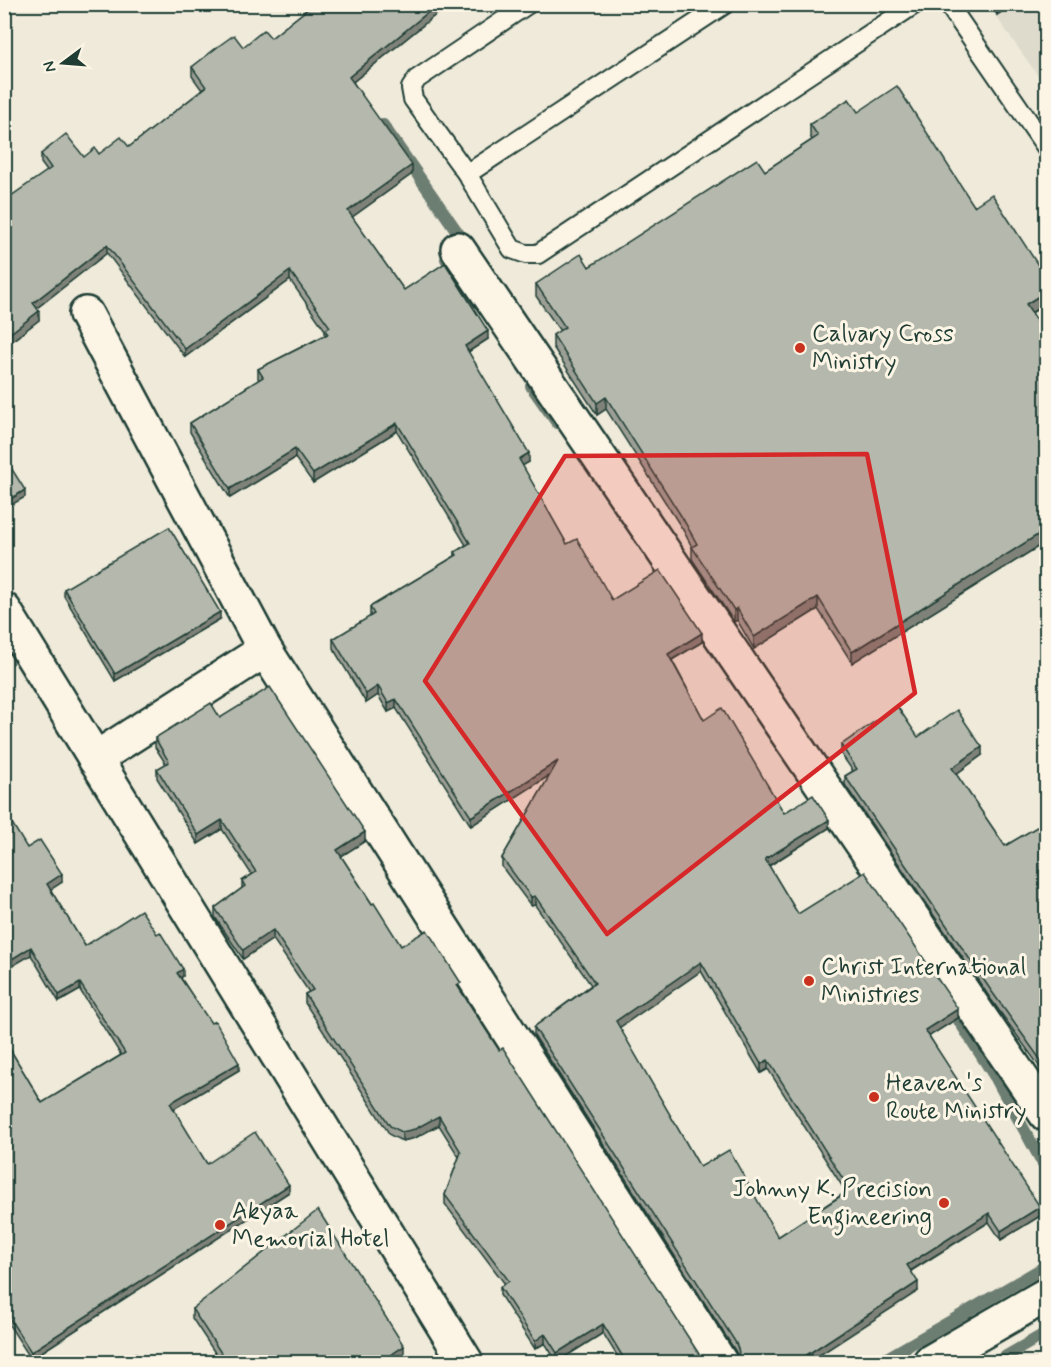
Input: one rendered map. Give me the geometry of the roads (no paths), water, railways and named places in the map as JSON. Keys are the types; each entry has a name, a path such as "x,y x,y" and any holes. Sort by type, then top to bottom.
{"street":[{"path":"458,249 1047,1114"},
{"path":"86,314 265,650 720,1362"},
{"path":"4,610 466,1362"},
{"path":"95,759 265,650"},
{"path":"930,1362 1047,1295"}],"lane":[{"path":"528,4 417,79 411,88 413,99 467,174 512,249 526,254 538,254 915,4"},
{"path":"467,174 725,4"},
{"path":"948,4 1047,147"}],"waterway":[{"path":"383,125 463,240 458,244"},
{"path":"446,259 474,302"},
{"path":"531,386 557,423"},
{"path":"949,1005 995,1077 1046,1169"},
{"path":"880,1362 1046,1266"},
{"path":"996,1362 1046,1333"}],"place":[{"name":"Calvary Cross Ministry","path":"800,348"},
{"name":"Christ International Ministries","path":"809,981"},
{"name":"Heaven's Route Ministry","path":"874,1097"},
{"name":"Johnny K. Precision Engineering","path":"944,1203"},
{"name":"Akyaa Memorial Hotel","path":"220,1225"}]}
